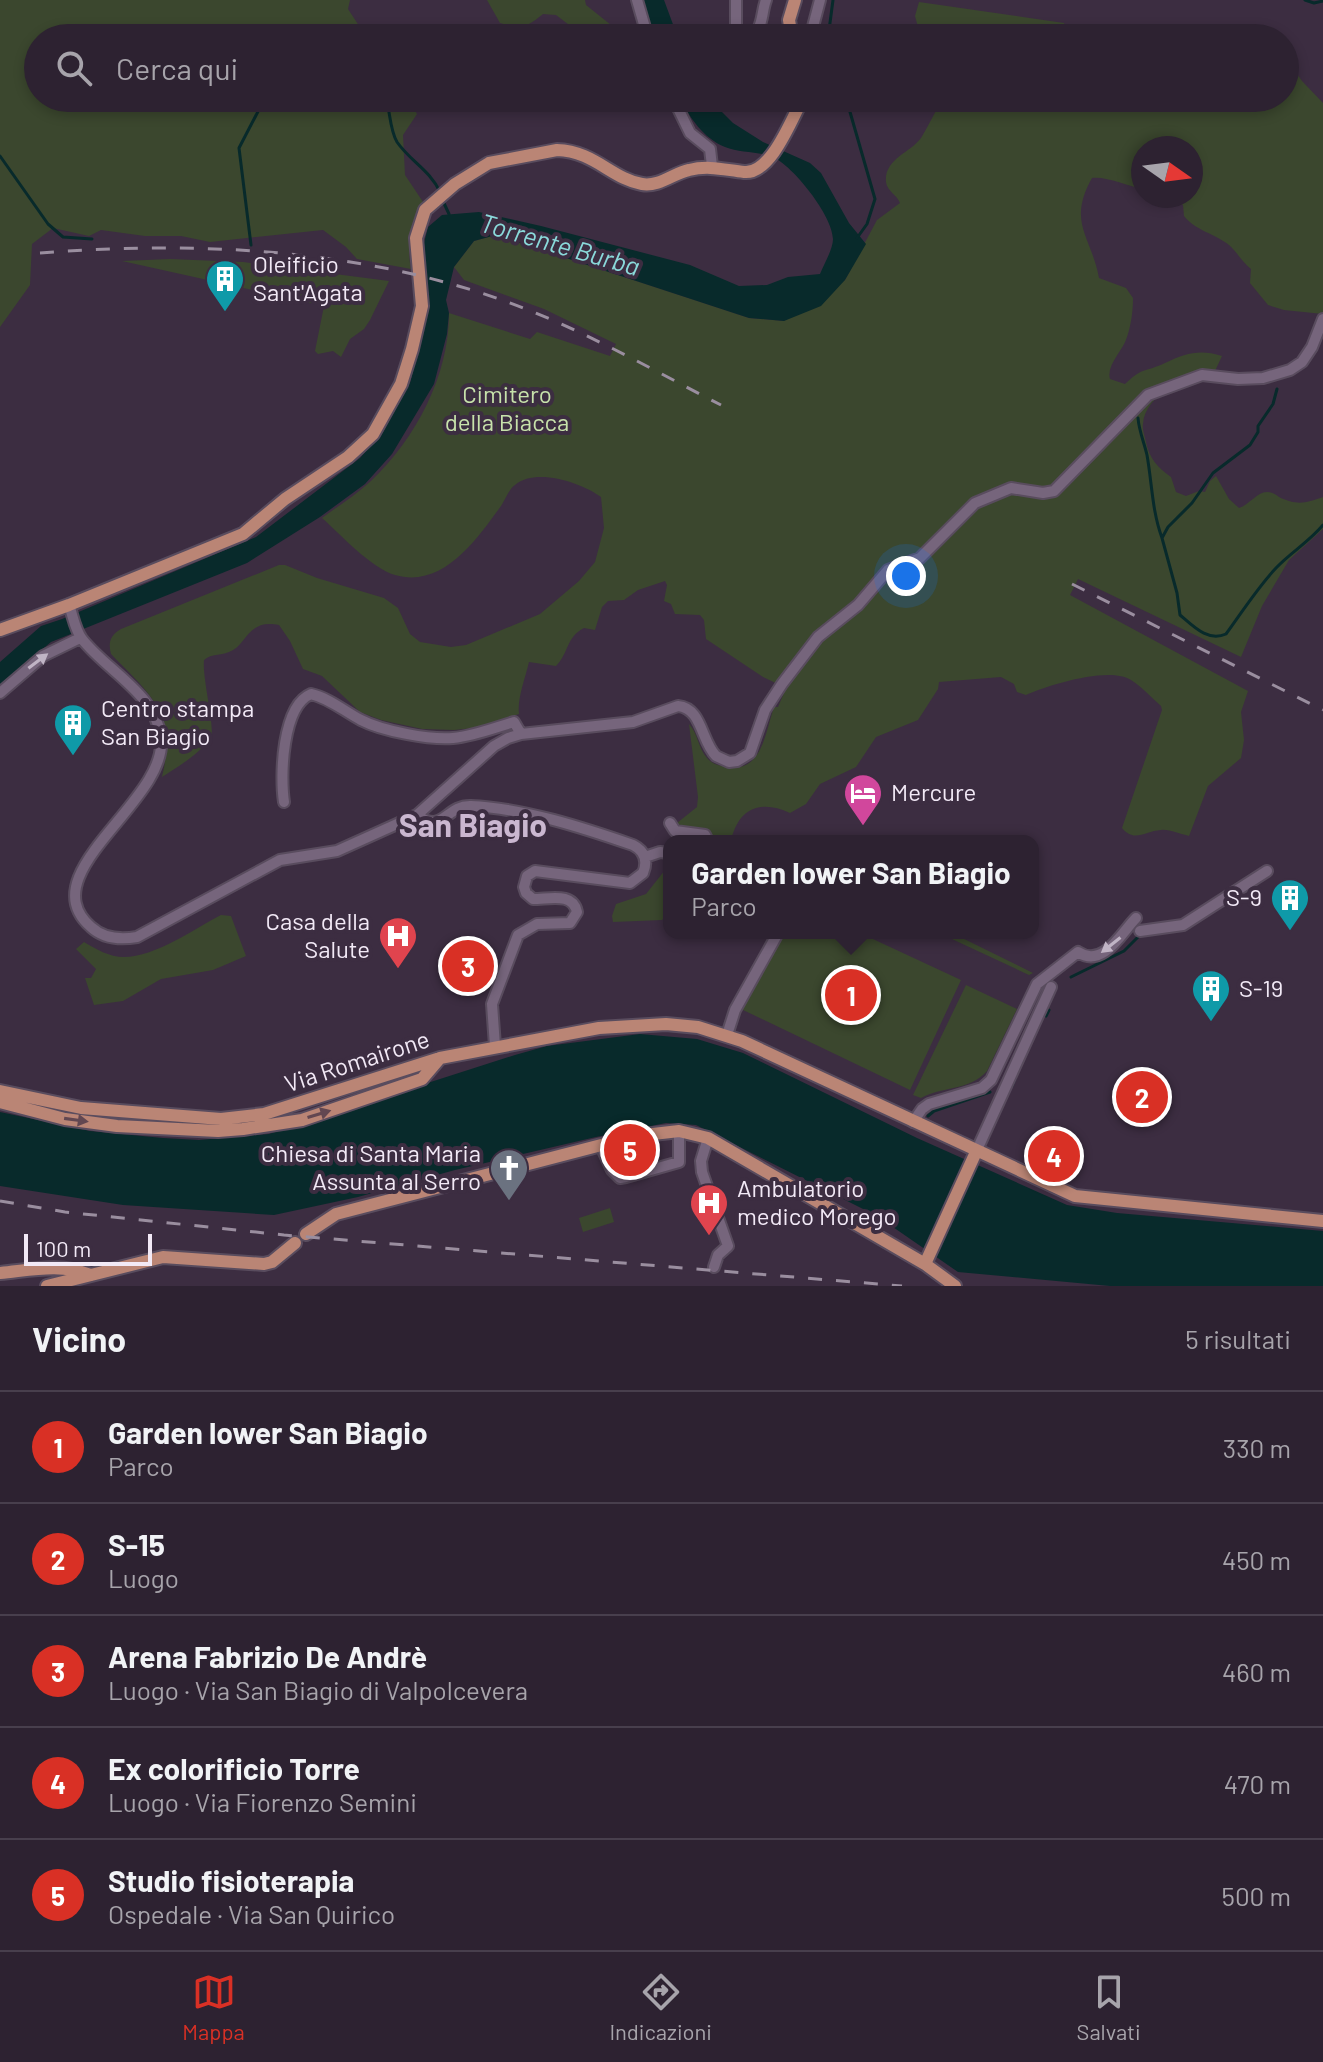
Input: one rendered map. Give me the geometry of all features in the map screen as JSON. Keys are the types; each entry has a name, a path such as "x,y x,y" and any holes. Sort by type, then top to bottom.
{"main road":[{"path":"790,24 795,0"},
{"path":"2,628 70,608 243,534 285,499 364,443 373,434 401,384 412,349 422,306 416,249 417,230 422,217 438,197 475,170 489,163 568,150 643,184 657,183 691,169 712,166 750,173 766,162 796,112"},
{"name":"Via Romairone","path":"0,1091 81,1108 221,1119 264,1114 440,1058 495,1046 599,1028 666,1024 727,1035 913,1122 974,1157 1063,1193 1086,1199 1323,1221"},
{"path":"0,1102 65,1119 117,1126 218,1131 243,1129 302,1120 422,1079 440,1058"},
{"path":"306,1234 336,1214 654,1132 679,1131 708,1138 927,1259 955,1286"},
{"path":"927,1259 974,1157"},
{"path":"47,1286 163,1257 264,1264 272,1262 295,1243"},
{"path":"0,1273 60,1267 91,1275"}],"street":[{"path":"637,0 644,24"},
{"path":"736,0 736,24"},
{"path":"760,24 766,0"},
{"path":"814,24 820,0"},
{"path":"680,112 690,133 710,149 712,166"},
{"path":"70,608 80,636 150,708 159,727 160,761 153,777 82,867 75,895 80,913 100,933 118,939 137,937 280,860 337,851 417,815 494,746 521,734 633,722 678,706 694,714 716,756 729,762 737,761 750,753 754,746 765,700 818,637 858,605 888,570 920,558 933,547 975,503 1011,488 1043,493 1054,491 1148,395 1202,375 1263,378 1290,370 1302,362 1312,347 1323,319"},
{"path":"0,693 43,656 80,636"},
{"path":"284,802 281,786 284,740 301,702 311,694 337,705 362,721 396,731 449,738 478,734 514,722 521,734"},
{"path":"417,815 426,822 434,823 457,809 469,806 536,816 633,845 645,857 643,873 630,883 535,871 527,876 524,887 533,899 569,899 575,904 577,912 570,923 537,924 518,935 492,1004 495,1046"},
{"path":"670,823 675,831 705,835"},
{"path":"645,857 663,852"},
{"path":"1140,931 1183,925 1267,871"},
{"path":"913,1122 929,1104 982,1088 991,1080 1037,984 1078,952 1095,956 1114,945 1136,918"},
{"path":"727,1035 735,1010 775,939"},
{"path":"974,1157 1051,987"},
{"path":"601,1146 615,1173 620,1178 626,1177 679,1162 679,1131"},
{"path":"708,1138 701,1161 702,1172 728,1246 718,1255 714,1267"}],"green space":[{"path":"0,0 350,0 348,9 358,24 24,24 24,112 416,112 403,135 405,175 423,202 411,235 411,269 357,259 323,230 210,242 181,236 145,236 101,230 89,236 53,228 32,244 30,285 0,327"},
{"path":"487,0 585,0 586,5 610,24 568,24 556,15 543,14 528,24 500,23"},
{"path":"919,2 1064,24 917,24 915,16"},
{"name":"Cimitero della Biacca","path":"1299,77 1323,103 1323,314 1268,305 1250,283 1251,269 1232,248 1184,216 1183,208 1203,208 1203,136 1131,136 1131,186 1092,178 1081,207 1083,229 1099,278 1126,288 1133,298 1132,318 1125,342 1110,368 1110,379 1125,384 1140,372 1193,353 1222,356 1215,371 1170,387 1146,413 1143,428 1149,453 1171,477 1176,492 1186,496 1205,492 1216,476 1229,499 1239,508 1267,492 1296,503 1323,497 1323,529 1289,560 1262,606 1241,657 1078,579 1070,595 1248,691 1241,712 1244,740 1241,758 1208,786 1189,836 1164,830 1131,835 1122,828 1162,710 1131,680 1109,675 1064,682 1026,695 1017,692 1014,684 1001,677 939,682 938,689 918,720 876,737 856,767 820,784 806,804 790,813 770,807 752,809 739,821 733,835 711,835 710,832 678,827 677,823 697,807 689,724 709,760 720,766 741,767 749,763 761,748 774,707 778,707 786,688 763,677 706,639 704,620 700,615 675,614 671,604 664,601 665,581 638,590 624,600 608,601 602,607 595,630 584,628 578,632 556,666 529,662 520,695 519,714 474,728 422,729 360,712 322,676 303,669 279,625 260,625 235,649 204,660 211,736 195,754 162,777 166,737 158,708 111,654 111,640 121,629 285,565 384,598 398,608 410,634 420,642 451,647 466,645 540,614 579,581 595,562 604,528 601,497 559,479 535,477 515,485 470,546 443,568 428,575 395,575 376,566 322,518 371,481 415,426 436,383 443,360 449,313 530,339 537,332 610,356 616,344 544,309 464,280 454,267 474,241 496,235 749,318 784,321 845,280 877,220 900,203 887,185 886,174 893,162 916,143 936,112 1299,112"},
{"path":"122,261 243,262 389,281 370,320 350,339 341,357 333,351 318,354 315,351 324,306"},
{"path":"663,873 662,920 613,922 616,904 646,894"},
{"path":"221,915 231,916 246,956 213,970 161,979 123,1001 94,1005 85,978 91,978 96,969 76,949 84,942 113,956 136,956 161,947"},
{"path":"779,939 873,939 961,980 910,1090 741,1009"},
{"path":"952,939 964,939 1033,973 1029,975"},
{"path":"966,985 1017,1009 987,1071 980,1077 921,1098 913,1095"},
{"path":"610,1208 614,1222 583,1232 579,1218"}],"water":[{"path":"641,0 664,0 673,24 649,24"},
{"path":"688,112 722,112 763,142 810,163 821,173 849,223 866,244 845,280 821,306 784,321 749,318 496,235 474,241 454,267 446,300 449,313 447,334 434,384 392,454 365,484 247,563 51,642 0,685 0,662 41,626 256,537 360,458 383,432 410,383 426,318 428,294 424,243 428,227 442,215 479,212 541,226 690,265 739,286 767,285 788,277 820,274 833,239 826,218 810,193 791,170 773,157 730,149 717,143"},
{"path":"640,1034 697,1039 743,1053 917,1138 1067,1205 1117,1213 1323,1231 1323,1286 1110,1286 958,1272 877,1216 696,1125 666,1123 596,1137 274,1215 123,1205 0,1186 0,1112 90,1131 163,1138 199,1140 269,1134 547,1046"}],"waterway":[{"name":"Torrente Burba","path":"830,24 833,0"},
{"name":"Torrente Burba","path":"1305,0 1314,3 1323,1"},
{"path":"251,245 239,148 258,112"},
{"path":"389,112 397,142 440,192"},
{"name":"Torrente Burba","path":"850,112 875,199 867,224 857,238"},
{"path":"0,156 48,224 63,237 92,239"},
{"path":"442,199 449,214"},
{"path":"1277,389 1273,404 1250,445 1213,473 1162,538 1180,615 1207,635 1226,634 1269,575 1323,525"},
{"path":"1138,418 1162,538"},
{"path":"1071,977 1124,951 1140,935"},
{"path":"1046,1016 1049,1010"},
{"path":"1012,1086 1015,1079"},
{"path":"928,1116 934,1111 990,1092"}],"railway":[{"path":"40,253 98,249 215,249 274,252 389,269 446,283 530,311 613,349 721,405"},
{"path":"1072,584 1323,710"},
{"path":"0,1201 65,1212 284,1235 902,1286"}],"place":[{"name":"Oleificio Sant'Agata","path":"225,313"},
{"name":"Centro stampa San Biagio","path":"73,757"},
{"name":"Mercure","path":"863,827"},
{"name":"S-9","path":"1290,932"},
{"name":"Arena Fabrizio De Andrè","path":"468,966"},
{"name":"Casa della Salute","path":"398,970"},
{"name":"Garden lower San Biagio","path":"851,995"},
{"name":"S-19","path":"1211,1023"},
{"name":"S-15","path":"1142,1097"},
{"name":"Studio fisioterapia","path":"630,1150"},
{"name":"Ex colorificio Torre","path":"1054,1156"},
{"name":"Chiesa di Santa Maria Assunta al Serro","path":"509,1202"},
{"name":"Ambulatorio medico Morego","path":"709,1237"}],"district":[{"name":"San Biagio","path":"473,826"}]}
